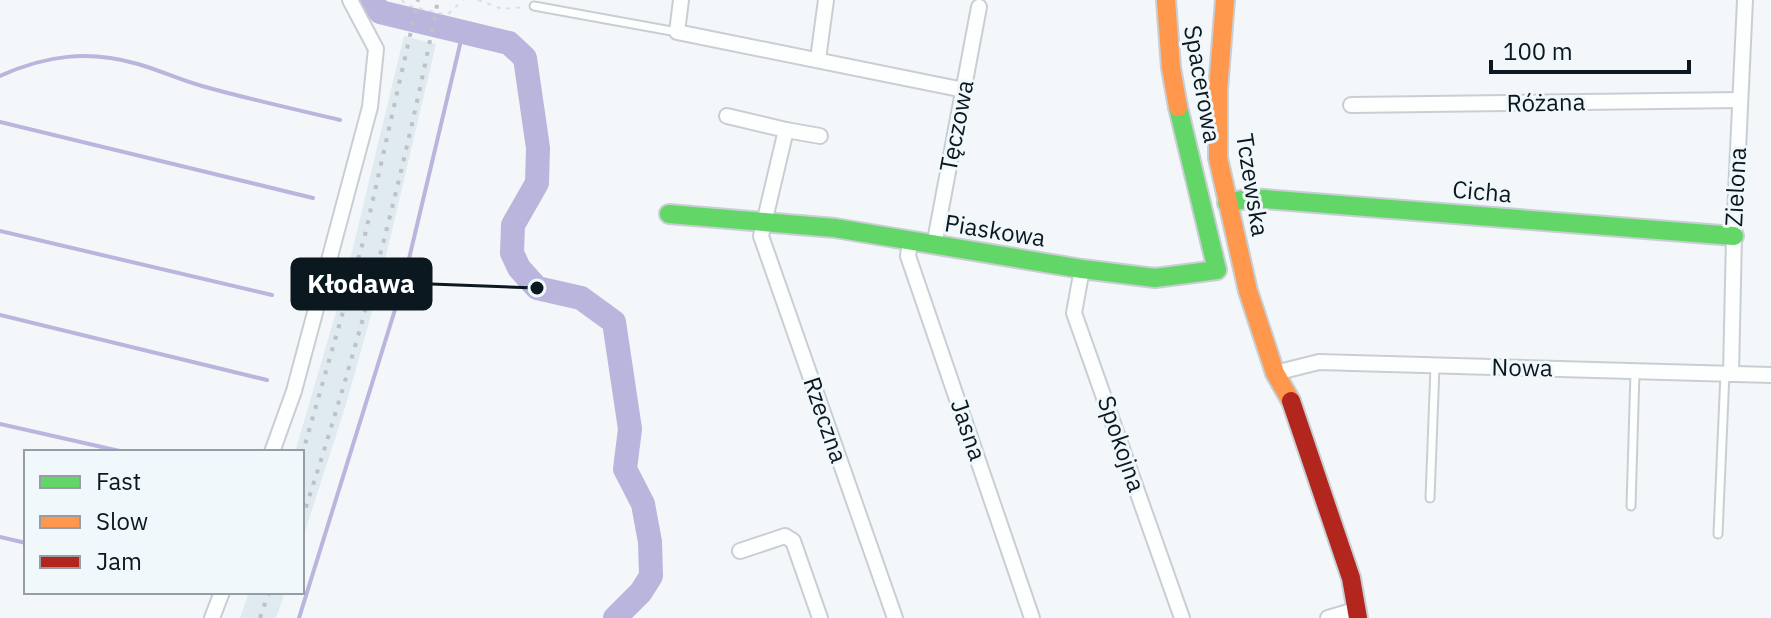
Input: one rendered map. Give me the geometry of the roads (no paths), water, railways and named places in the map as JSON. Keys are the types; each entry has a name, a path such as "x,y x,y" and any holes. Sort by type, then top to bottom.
{"street":[{"path":"273,450 294,391 370,107 376,49 350,0"},
{"path":"681,0 677,32 964,90"},
{"path":"818,59 826,0"},
{"name":"Spacerowa","path":"1166,0 1166,34 1179,111 1217,270"},
{"name":"Tczewska","path":"1225,0 1218,90 1218,158 1227,203 1248,291 1275,373 1276,401 1338,583 1356,614"},
{"name":"Zielona","path":"1728,374 1745,0"},
{"name":"Tęczowa","path":"934,246 979,7"},
{"name":"Różana","path":"1351,105 1740,100"},
{"path":"727,116 820,136"},
{"path":"765,221 786,130"},
{"name":"Cicha","path":"1227,203 1251,198 1734,236"},
{"name":"Piaskowa","path":"669,214 835,228 934,246 1155,278 1217,270"},
{"name":"Rzeczna","path":"765,221 761,236 895,618"},
{"name":"Jasna","path":"910,241 908,256 1032,618"},
{"name":"Spokojna","path":"1082,269 1074,313 1182,618"},
{"name":"Nowa","path":"1275,373 1319,362 1771,375"},
{"path":"740,551 785,536 793,541 820,618"},
{"path":"212,618 221,594"},
{"path":"1328,618 1356,614"}],"lane":[{"path":"534,6 677,32"},
{"path":"1430,498 1435,366"},
{"path":"1631,506 1635,370"},
{"path":"1718,534 1728,374"}],"waterway":[{"path":"371,0 380,12 509,43 525,58 538,148 537,183 513,225 512,253 519,268 537,288 581,298 614,322 630,429 625,469 643,504 650,542 651,576 641,592 615,618"},
{"path":"299,618 403,284 463,32"},
{"path":"0,76 51,59 102,57 138,64 219,91 340,120"},
{"path":"0,122 313,198"},
{"path":"0,231 272,295"},
{"path":"0,315 267,380"},
{"path":"0,424 115,450"},
{"path":"0,537 24,543"}],"railway":[{"path":"303,450 365,235 418,0"},
{"path":"304,513 378,262 438,0"},
{"path":"260,618 268,594"}],"place":[{"name":"Kłodawa","path":"537,288"}]}
